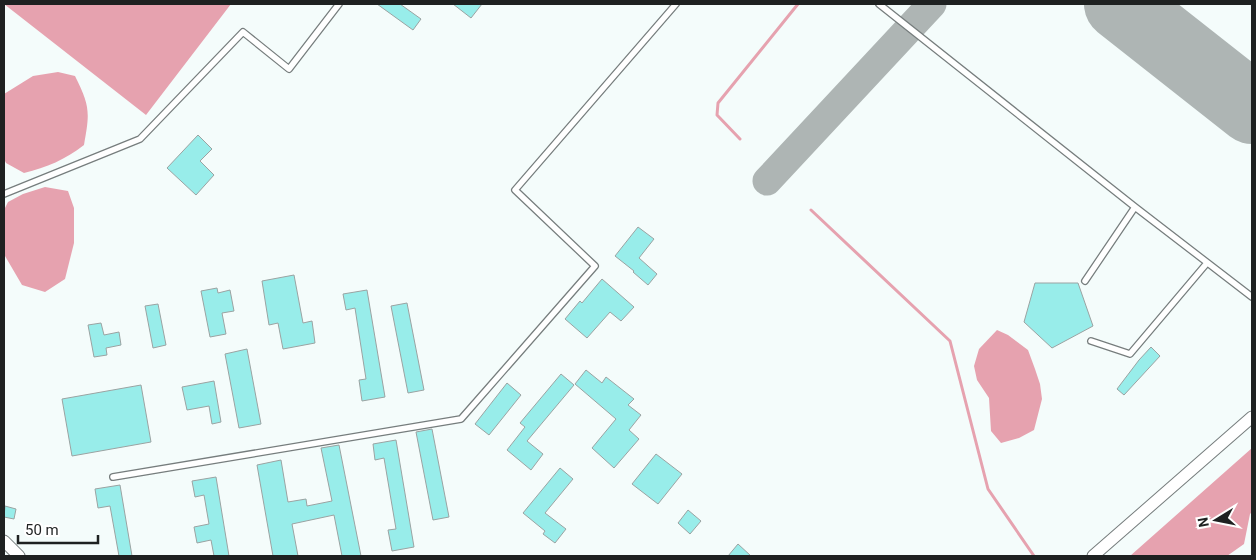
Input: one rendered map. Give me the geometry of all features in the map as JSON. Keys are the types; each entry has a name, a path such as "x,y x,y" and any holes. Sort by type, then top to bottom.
{"street":[{"path":"1093,556 1252,417"},
{"path":"4,540 19,556"}],"lane":[{"path":"4,194 140,138 243,32 289,69 339,4"},
{"path":"113,477 461,419 595,266 516,190 676,4"},
{"path":"879,4 1252,298"},
{"path":"1085,281 1135,207"},
{"path":"1091,341 1130,354 1207,263"}],"shaded area":[{"path":"4,4 231,4 146,115"},
{"path":"58,72 75,76 84,95 88,117 84,145 56,162 24,173 6,163 4,159 4,94 33,76"},
{"path":"45,187 68,191 74,208 74,243 65,279 45,292 22,285 5,256 4,210 8,202 23,194"},
{"path":"997,330 1008,335 1028,350 1040,384 1042,399 1034,430 1019,438 1001,443 991,431 989,398 977,380 974,366 979,349"},
{"path":"1252,448 1252,512 1244,544 1227,556 1130,556"}],"building":[{"path":"377,4 400,4 421,19 413,30"},
{"path":"453,4 482,4 471,18"},
{"path":"198,135 212,149 200,161 214,175 196,195 167,168"},
{"path":"638,227 654,239 639,258 657,274 648,285 615,256"},
{"path":"294,275 303,323 312,321 315,343 283,349 278,323 269,325 262,281"},
{"path":"602,279 634,307 621,321 610,312 587,338 565,319 580,301 582,303"},
{"path":"1035,283 1078,283 1093,326 1052,348 1024,322"},
{"path":"217,288 218,293 230,290 234,311 222,313 226,334 210,337 201,291"},
{"path":"367,290 385,397 362,401 359,380 366,379 355,308 346,310 343,294"},
{"path":"407,303 424,390 408,393 391,306"},
{"path":"158,304 166,345 153,348 145,306"},
{"path":"101,323 104,335 119,332 121,345 106,348 107,355 94,357 88,325"},
{"path":"1151,347 1160,356 1124,395 1117,389"},
{"path":"247,349 261,424 239,428 225,354"},
{"path":"586,370 602,383 606,377 634,399 628,405 641,415 629,430 639,439 614,468 592,448 616,419 575,384"},
{"path":"561,374 574,385 527,441 543,454 531,470 507,450 525,427 520,423"},
{"path":"214,381 221,422 212,424 209,406 187,410 182,387"},
{"path":"507,383 521,395 489,435 475,424"},
{"path":"141,385 151,442 72,456 62,399"},
{"path":"432,429 449,517 433,520 416,432"},
{"path":"396,440 414,547 392,551 388,530 396,529 384,458 375,460 373,444"},
{"path":"339,445 361,556 342,556 334,515 292,524 298,556 273,556 257,465 281,460 288,502 306,499 307,506 332,501 321,448"},
{"path":"656,454 682,474 658,504 632,484"},
{"path":"560,468 573,479 545,513 566,529 555,543 543,534 545,531 523,513"},
{"path":"216,477 229,556 214,556 211,540 197,543 194,527 209,524 204,495 195,497 192,481"},
{"path":"120,485 132,556 119,556 110,506 98,508 95,489"},
{"path":"5,506 16,509 14,519 4,517"},
{"path":"688,510 701,521 690,534 678,523"},
{"path":"738,544 751,556 728,556"}],"waterway":[{"path":"740,139 717,115 718,103 798,4"},
{"path":"811,210 950,341 988,489 1034,556"}],"taxiway":[{"path":"767,181 932,4"}],"runway":[{"path":"1120,4 1252,108"}]}
